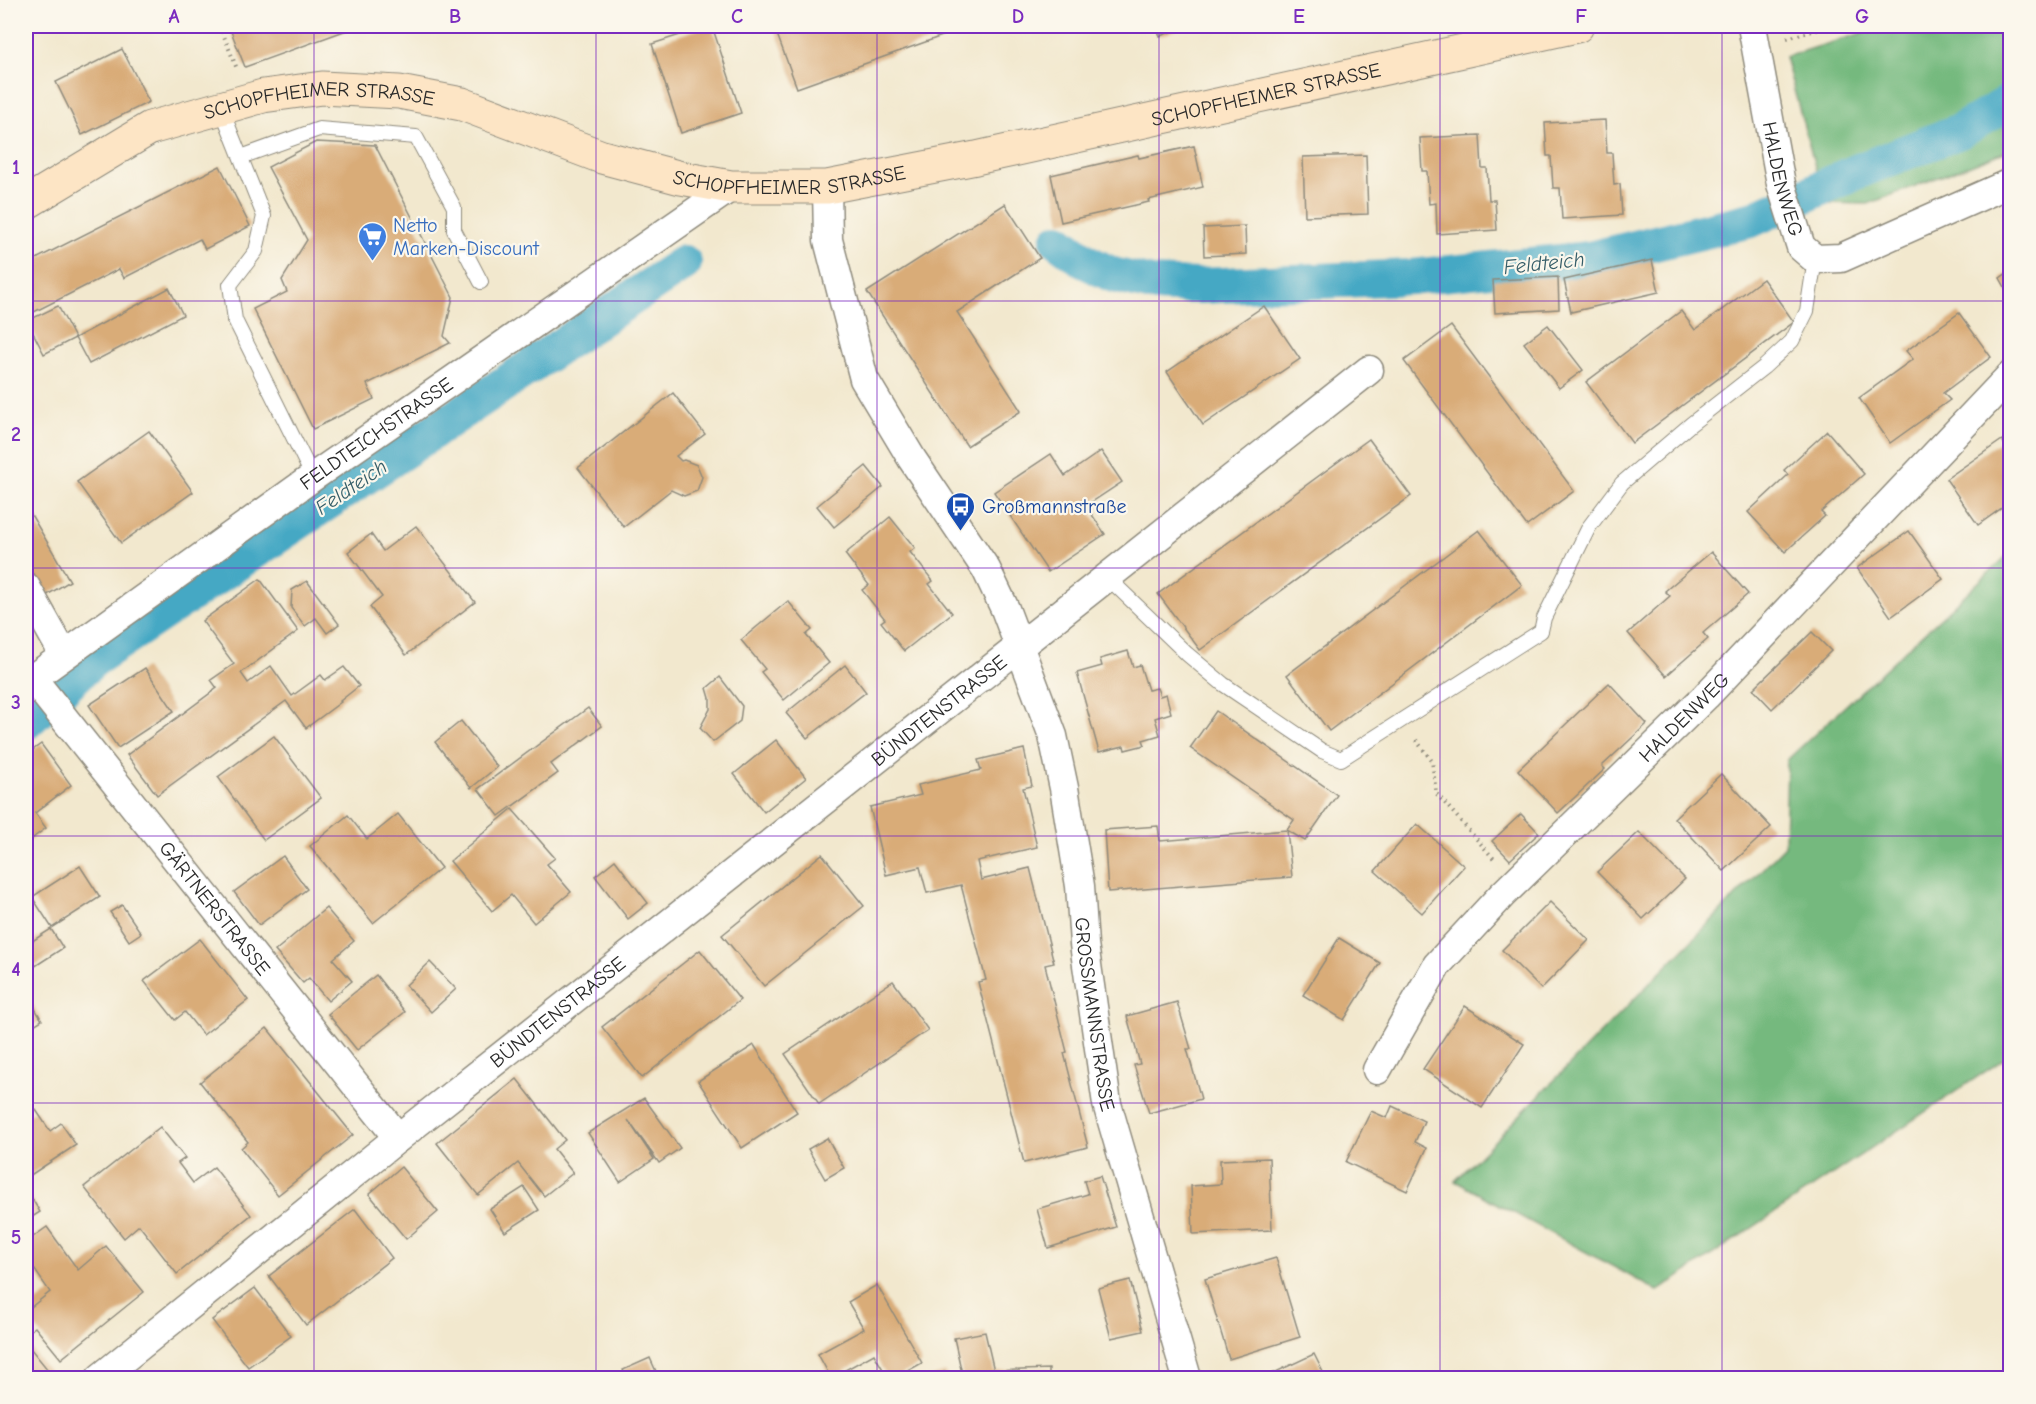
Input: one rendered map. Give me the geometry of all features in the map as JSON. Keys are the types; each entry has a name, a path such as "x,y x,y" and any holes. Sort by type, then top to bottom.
{"main road":[{"name":"SCHOPFHEIMER STRASSE","path":"26,203 150,128 262,96 322,88 399,92 462,104 602,157 681,178 731,187 827,187 976,158 1577,26"}],"street":[{"name":"HALDENWEG","path":"1753,37 1781,184 1801,248 1815,259 1841,258 2010,183"},
{"name":"FELDTEICHSTRASSE","path":"39,690 64,655 313,477 731,187"},
{"name":"GROSSMANNSTRASSE","path":"827,187 828,240 864,379 912,459 986,569 1005,609 1053,736 1080,886 1084,944 1107,1104 1187,1378"},
{"path":"1019,647 1370,370"},
{"name":"HALDENWEG","path":"1377,1070 1437,965 1516,882 1706,696 2010,376"},
{"path":"26,587 64,655"},
{"name":"BÜNDTENSTRASSE","path":"100,1378 398,1138 1019,647"},
{"name":"GÄRTNERSTRASSE","path":"39,690 398,1138"}],"lane":[{"path":"222,108 264,216 256,251 230,285 235,320 313,477"},
{"path":"241,157 319,129 416,137 454,207 454,230 481,282"},
{"path":"1107,577 1187,654 1223,684 1322,751 1341,759 1541,631 1544,618 1589,527 1622,483 1691,424 1764,367 1792,341 1807,311 1815,259"}],"path":[{"path":"220,26 239,73 257,74 262,96"},
{"path":"1753,37 1831,26"},
{"path":"1402,721 1432,761 1436,793 1516,882"}],"green space":[{"path":"1884,26 2010,26 2010,150 1868,204 1825,203 1785,57"},
{"path":"2010,553 2010,1055 1658,1291 1455,1181 1785,846 1787,760"}],"building":[{"path":"229,26 358,26 245,67"},
{"path":"712,26 741,113 681,133 652,44"},
{"path":"774,26 970,26 797,88"},
{"path":"1156,26 1186,26 1160,36"},
{"path":"122,49 149,102 82,135 56,82"},
{"path":"1605,120 1607,153 1612,153 1614,185 1620,184 1622,215 1562,219 1560,188 1553,188 1551,156 1547,156 1545,123"},
{"path":"1480,135 1482,168 1487,168 1489,200 1495,200 1497,230 1437,234 1436,203 1429,204 1427,171 1422,171 1420,138"},
{"path":"316,142 375,145 453,297 444,336 450,343 367,384 374,399 313,429 253,309 287,292 282,280 307,240 268,167"},
{"path":"1194,146 1203,187 1061,222 1051,175 1138,155 1139,158"},
{"path":"1366,155 1368,214 1305,216 1303,157"},
{"path":"220,166 250,226 205,249 200,239 124,278 119,269 26,316 26,264"},
{"path":"1005,204 1040,258 957,312 1021,411 967,446 867,292"},
{"path":"1245,226 1246,254 1204,256 1203,228"},
{"path":"1652,260 1659,292 1571,312 1564,280"},
{"path":"2010,271 2010,296 2000,278"},
{"path":"1558,277 1559,309 1495,313 1493,280"},
{"path":"1763,279 1794,322 1632,443 1586,382 1681,311 1695,330"},
{"path":"169,288 183,315 89,364 75,338"},
{"path":"58,306 75,338 44,354 27,321"},
{"path":"1264,306 1300,359 1203,425 1167,372"},
{"path":"1959,313 1991,357 1943,393 1950,400 1890,443 1859,398 1913,359 1906,351"},
{"path":"1548,325 1583,370 1559,388 1524,343"},
{"path":"1451,326 1574,491 1527,526 1404,361"},
{"path":"673,393 705,434 676,456 681,461 697,465 702,477 697,491 684,496 671,490 624,527 578,468"},
{"path":"149,431 193,492 121,543 77,482"},
{"path":"1827,431 1864,474 1821,512 1825,516 1785,552 1748,512 1788,475 1784,470"},
{"path":"1369,439 1411,496 1200,650 1158,594"},
{"path":"2002,440 2010,453 2010,502 1978,525 1946,479"},
{"path":"1101,451 1122,482 1086,506 1105,534 1048,572 994,492 1051,454 1065,476"},
{"path":"866,466 883,487 834,527 817,506"},
{"path":"26,506 70,581 44,597 26,566"},
{"path":"890,517 915,548 910,552 933,581 929,584 952,613 904,651 881,622 885,619 862,590 869,585 845,554"},
{"path":"416,526 475,602 406,655 370,607 382,597 348,552 371,534 383,551"},
{"path":"1479,530 1522,585 1329,731 1287,675"},
{"path":"1909,531 1943,579 1891,617 1857,568"},
{"path":"1711,552 1748,594 1703,633 1708,639 1666,676 1628,633 1670,596 1665,591"},
{"path":"260,579 298,631 241,673 248,683 271,666 292,696 321,675 325,680 344,667 359,686 306,728 286,701 157,795 127,755 217,688 211,680 234,664 202,621"},
{"path":"307,581 339,624 327,633 316,618 305,626 291,608 292,590"},
{"path":"788,601 812,630 806,635 829,663 784,700 761,672 765,669 741,640"},
{"path":"1812,632 1831,651 1772,709 1753,689"},
{"path":"1128,651 1133,667 1140,665 1148,690 1157,688 1160,696 1166,694 1171,713 1155,718 1160,735 1143,740 1145,745 1125,750 1124,746 1099,752 1077,673 1102,666 1100,659"},
{"path":"845,665 866,692 807,738 786,713"},
{"path":"145,668 174,711 118,748 89,705"},
{"path":"720,677 742,706 740,721 713,742 700,728 710,709 707,688"},
{"path":"1609,683 1647,724 1602,766 1605,769 1558,813 1518,770"},
{"path":"588,708 602,726 551,764 558,773 499,816 478,789"},
{"path":"1216,711 1337,795 1305,841 1287,830 1294,820 1190,748"},
{"path":"461,721 497,767 471,788 435,742"},
{"path":"274,736 321,798 264,840 218,777"},
{"path":"776,740 806,778 764,812 734,774"},
{"path":"41,744 71,785 35,813 46,828 26,843 26,755"},
{"path":"1024,749 1032,786 1023,788 1037,847 977,861 981,880 1030,868 1054,963 1045,965 1088,1147 1024,1163 978,982 986,980 961,885 927,893 920,867 886,875 870,807 921,795 918,785 981,770 978,760"},
{"path":"1721,774 1771,827 1724,871 1674,818"},
{"path":"512,809 555,858 547,864 571,892 534,923 511,895 492,911 450,861"},
{"path":"398,814 441,868 373,923 310,846 348,815 367,839"},
{"path":"1521,814 1539,833 1510,860 1492,841"},
{"path":"1417,824 1464,866 1422,913 1375,871"},
{"path":"1158,826 1160,841 1287,830 1292,877 1108,892 1104,830"},
{"path":"1639,832 1685,879 1643,919 1597,872"},
{"path":"822,854 864,906 764,986 722,935"},
{"path":"283,856 307,889 259,925 234,892"},
{"path":"615,860 648,903 628,919 595,876"},
{"path":"80,866 100,897 52,928 32,897"},
{"path":"1550,902 1589,940 1541,989 1502,950"},
{"path":"122,905 141,933 129,941 110,912"},
{"path":"326,908 354,941 333,959 352,981 328,1001 309,978 303,983 275,951"},
{"path":"51,929 63,948 26,972 26,945"},
{"path":"1339,938 1380,963 1344,1020 1303,995"},
{"path":"200,939 248,1000 203,1035 185,1012 175,1020 144,981"},
{"path":"700,950 740,1000 642,1078 602,1027"},
{"path":"430,962 456,989 431,1012 406,985"},
{"path":"376,975 405,1012 357,1050 328,1014"},
{"path":"893,981 928,1030 819,1104 785,1054"},
{"path":"26,994 42,1020 26,1030"},
{"path":"1177,1002 1191,1049 1187,1049 1201,1099 1149,1113 1134,1065 1140,1064 1127,1016"},
{"path":"1465,1006 1524,1044 1482,1108 1423,1069"},
{"path":"267,1028 353,1135 278,1195 241,1148 248,1142 200,1082"},
{"path":"754,1045 797,1112 742,1148 698,1081"},
{"path":"517,1079 565,1140 554,1149 573,1173 544,1196 518,1163 478,1195 437,1143"},
{"path":"644,1098 680,1148 659,1163 628,1120 654,1159 620,1182 588,1133"},
{"path":"1392,1106 1424,1121 1415,1142 1427,1148 1407,1191 1346,1162 1371,1111 1387,1118"},
{"path":"36,1110 50,1131 61,1123 76,1145 26,1178 26,1117"},
{"path":"160,1127 185,1158 178,1163 193,1183 214,1167 251,1215 177,1274 139,1225 124,1238 84,1187"},
{"path":"827,1138 844,1168 825,1179 808,1149"},
{"path":"1269,1158 1272,1230 1193,1234 1191,1186 1221,1184 1220,1160"},
{"path":"401,1167 438,1212 406,1239 369,1194"},
{"path":"1100,1176 1116,1227 1048,1248 1037,1209 1088,1194 1084,1181"},
{"path":"524,1187 539,1210 505,1232 490,1209"},
{"path":"26,1189 40,1212 26,1221"},
{"path":"355,1209 392,1258 306,1325 269,1276"},
{"path":"47,1227 78,1270 106,1246 144,1292 61,1359 35,1327 26,1334 26,1311 50,1292 26,1257 26,1242"},
{"path":"1276,1258 1300,1337 1229,1359 1205,1279"},
{"path":"1130,1280 1143,1331 1111,1338 1098,1288"},
{"path":"877,1285 922,1363 895,1378 888,1378 874,1354 831,1378 818,1354 864,1329 848,1302"},
{"path":"255,1288 291,1336 248,1367 212,1320"},
{"path":"985,1332 994,1371 1049,1369 1049,1378 963,1378 954,1338"},
{"path":"26,1343 53,1376 26,1378"},
{"path":"1314,1354 1326,1378 1263,1378"},
{"path":"650,1358 659,1378 627,1378 623,1370"},
{"path":"945,1372 948,1378 928,1378"}],"waterway":[{"name":"Feldteich","path":"1058,241 1085,261 1113,275 1152,284 1198,286 1411,277 1589,259 1751,220 1856,172 1960,131 2010,102"},
{"name":"Feldteich","path":"26,722 93,660 684,263"}],"place":[{"name":"Netto Marken-Discount","path":"372,262"},
{"name":"Großmannstraße","path":"961,532"}]}
